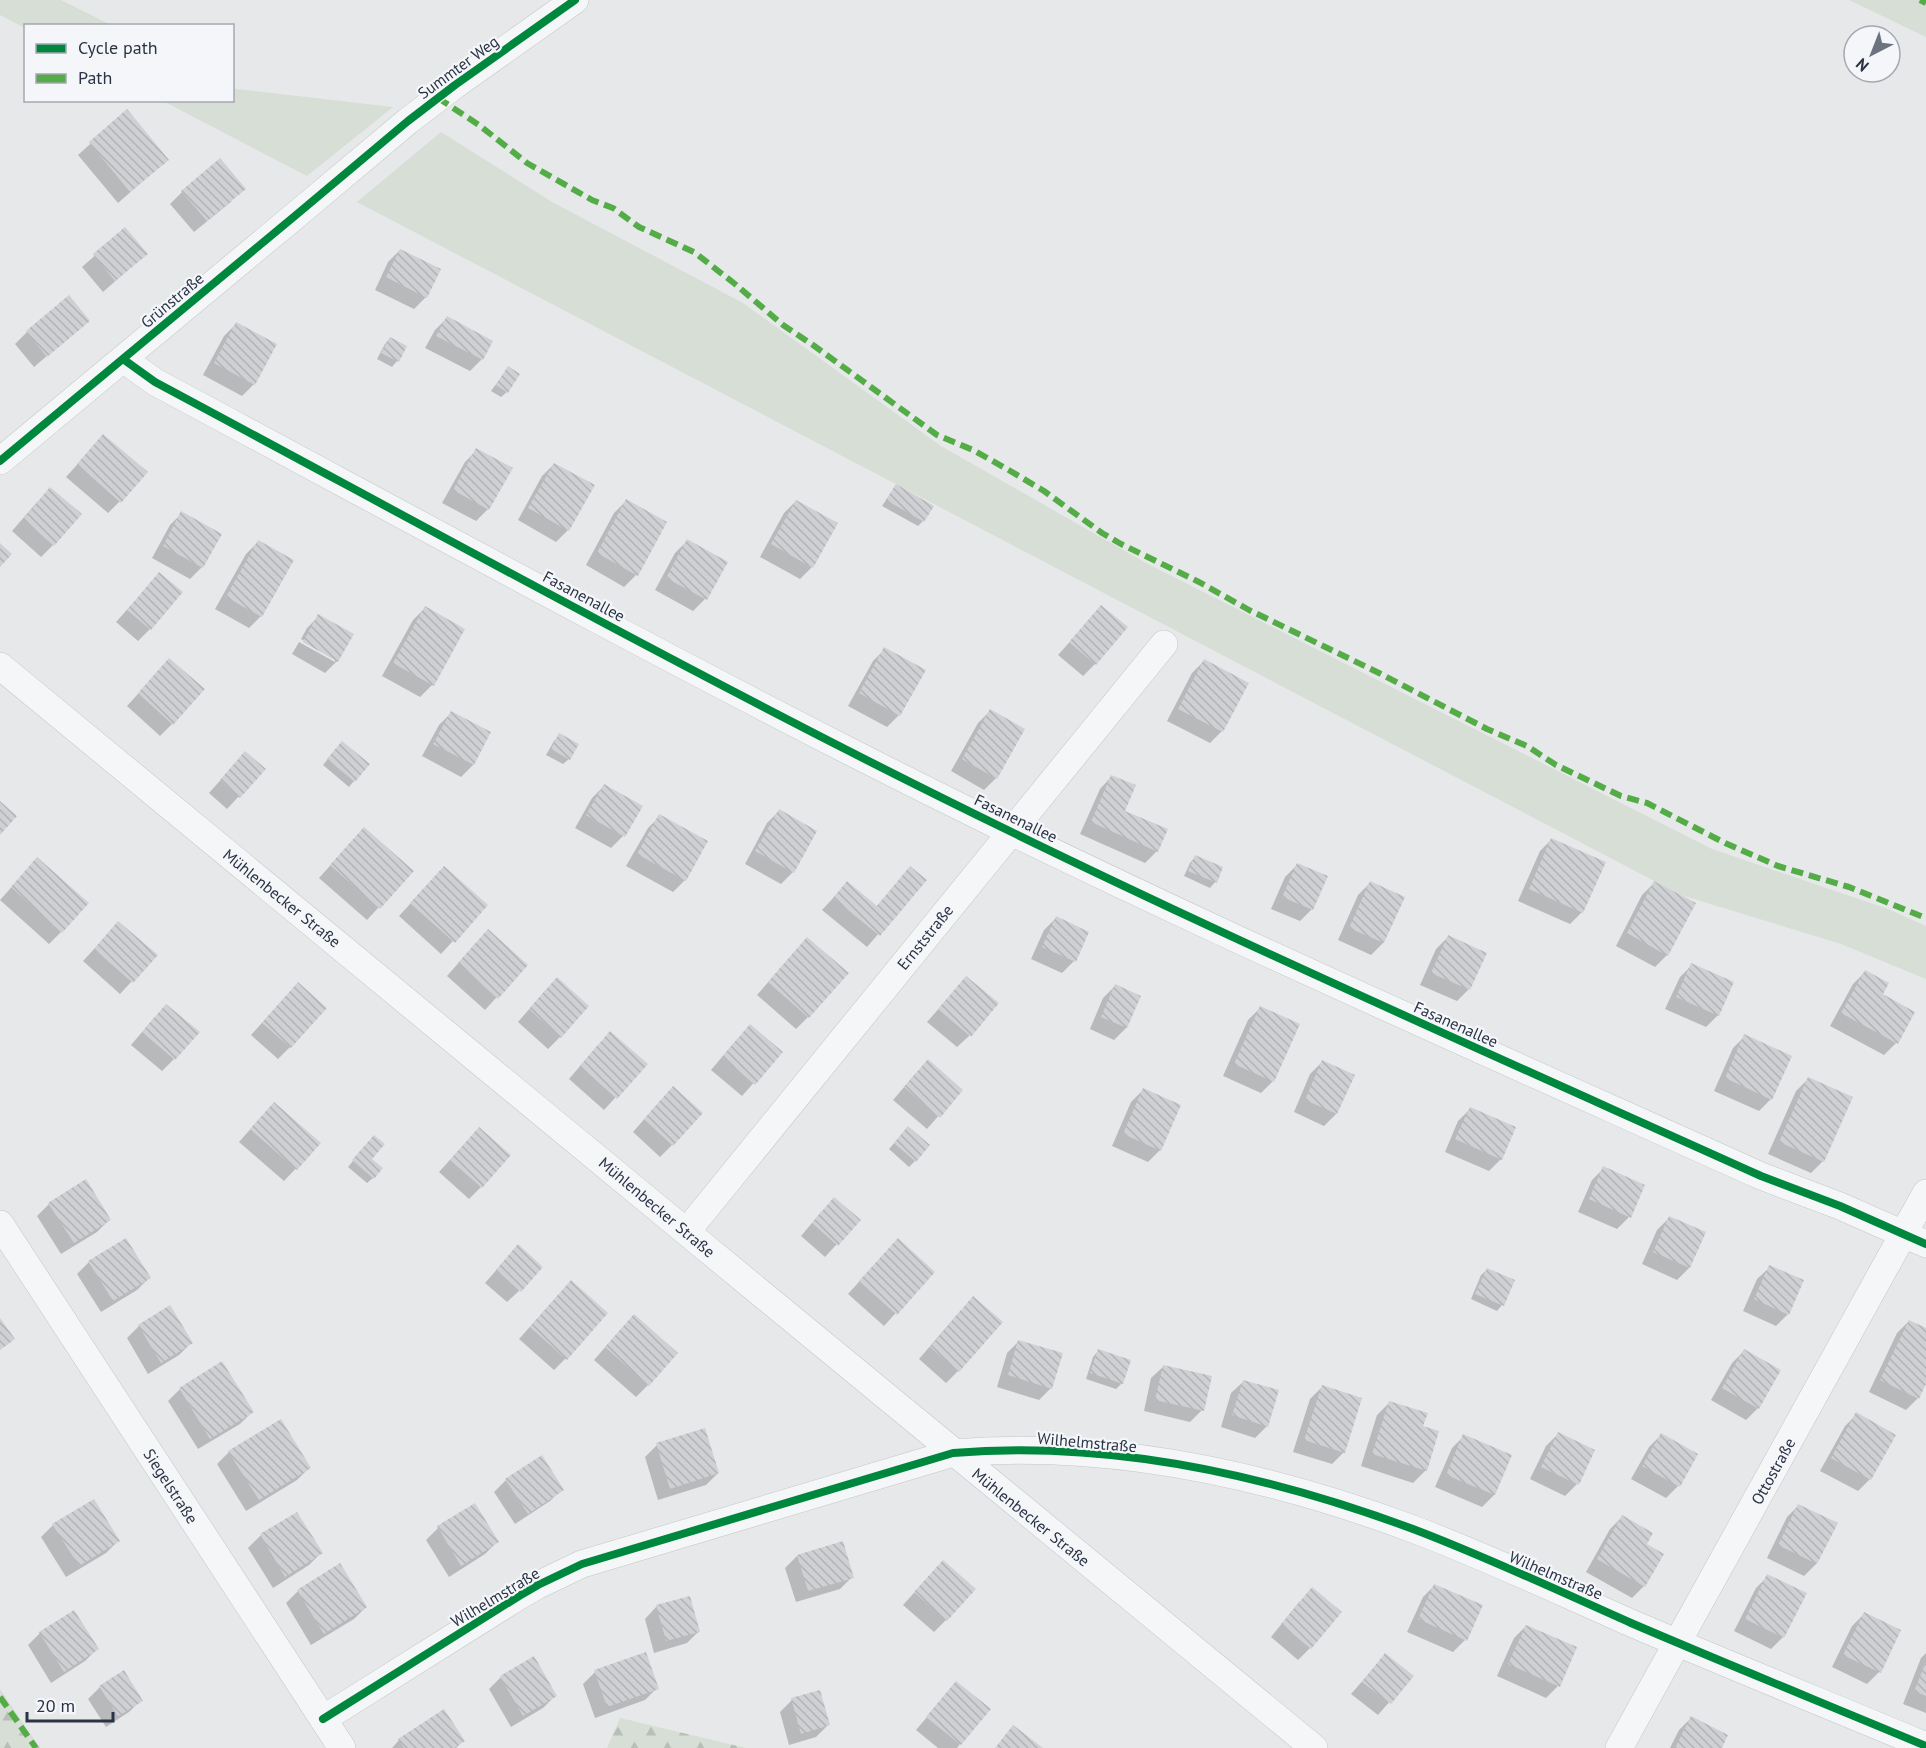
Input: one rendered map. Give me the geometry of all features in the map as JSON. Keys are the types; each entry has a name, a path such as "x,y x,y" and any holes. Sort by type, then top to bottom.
{"street":[{"name":"Summter Weg","path":"361,159 455,85 574,0"},
{"name":"Grünstraße","path":"0,461 361,159"},
{"name":"Fasanenallee","path":"123,359 155,382 682,663 849,751 1011,831 1136,892 1459,1040 1761,1176 1840,1206 1915,1239"},
{"name":"Ernststraße","path":"687,1231 1164,644"},
{"name":"Mühlenbecker Straße","path":"0,666 1314,1748"},
{"name":"Ottostraße","path":"1619,1748 1915,1239 1926,1193"},
{"name":"Siegelstraße","path":"0,1224 342,1748"},
{"name":"Wilhelmstraße","path":"323,1719 519,1596 567,1570 606,1556 953,1453 1034,1450 1130,1458 1197,1469 1290,1490 1413,1530 1926,1746"}],"green space":[{"path":"0,0 61,0 109,24 24,24 24,27 0,15"},
{"path":"1849,0 1926,0 1926,37"},
{"path":"234,88 393,107 307,176 165,102 234,102"},
{"path":"441,132 552,202 743,303 941,446 1146,563 1712,849 1888,909 1926,926 1926,979 1841,944 1681,895 357,202"},
{"path":"0,1689 40,1748 0,1748"},
{"path":"620,1718 746,1748 607,1748"}],"building":[{"path":"127,109 169,160 130,192 89,142"},
{"path":"220,158 246,189 207,221 181,191"},
{"path":"125,227 148,254 115,281 93,254"},
{"path":"400,249 441,269 427,298 386,277"},
{"path":"69,295 90,321 47,357 26,331"},
{"path":"447,316 493,341 483,360 436,336"},
{"path":"236,322 277,344 255,385 214,363"},
{"path":"390,337 407,346 399,362 381,353"},
{"path":"508,366 520,374 508,393 496,385"},
{"path":"103,434 148,472 121,503 77,464"},
{"path":"476,448 513,468 489,510 453,490"},
{"path":"554,463 595,485 569,531 528,508"},
{"path":"896,484 934,506 924,522 886,500"},
{"path":"50,487 82,514 54,546 23,519"},
{"path":"626,499 667,522 638,576 597,553"},
{"path":"796,500 838,523 813,568 771,544"},
{"path":"181,511 222,534 203,568 163,546"},
{"path":"687,539 728,562 707,600 666,578"},
{"path":"258,540 294,560 262,617 226,597"},
{"path":"0,543 12,554 0,567"},
{"path":"159,572 183,592 151,630 127,610"},
{"path":"1101,605 1128,627 1096,665 1069,642"},
{"path":"425,606 465,629 434,686 393,663"},
{"path":"318,614 354,634 338,662 303,642"},
{"path":"884,647 926,670 900,716 859,693"},
{"path":"169,658 205,689 173,725 138,693"},
{"path":"1204,659 1249,683 1223,732 1178,709"},
{"path":"990,709 1025,729 997,779 962,759"},
{"path":"451,711 491,732 474,765 433,744"},
{"path":"559,733 579,744 570,760 551,749"},
{"path":"342,741 370,764 355,782 327,759"},
{"path":"245,751 266,769 240,798 220,780"},
{"path":"1111,775 1136,785 1125,811 1168,829 1158,852 1091,822"},
{"path":"604,784 643,806 625,837 586,815"},
{"path":"0,801 17,816 0,835"},
{"path":"779,809 817,831 794,873 755,851"},
{"path":"659,814 708,841 686,881 637,854"},
{"path":"364,827 414,871 380,909 330,865"},
{"path":"1551,838 1606,862 1583,913 1529,889"},
{"path":"1195,855 1223,867 1217,883 1188,871"},
{"path":"37,857 89,903 62,933 11,887"},
{"path":"1297,863 1328,876 1313,910 1282,897"},
{"path":"444,866 488,905 455,943 410,903"},
{"path":"910,866 927,880 880,936 833,898 847,881 877,906"},
{"path":"1370,881 1405,897 1384,943 1349,928"},
{"path":"1654,881 1696,903 1668,956 1627,933"},
{"path":"1056,916 1089,932 1076,962 1042,947"},
{"path":"118,921 158,955 133,983 94,949"},
{"path":"488,929 528,965 498,999 458,963"},
{"path":"1448,935 1487,953 1470,990 1431,973"},
{"path":"807,937 849,973 809,1018 768,982"},
{"path":"1691,963 1734,982 1719,1016 1676,997"},
{"path":"1865,970 1889,983 1883,994 1915,1012 1898,1044 1841,1013"},
{"path":"966,976 999,1003 971,1037 938,1009"},
{"path":"557,977 589,1006 561,1038 529,1009"},
{"path":"298,982 327,1008 291,1048 262,1023"},
{"path":"1115,984 1141,996 1127,1028 1101,1017"},
{"path":"166,1004 200,1032 175,1060 142,1032"},
{"path":"1260,1006 1300,1024 1274,1082 1234,1064"},
{"path":"750,1024 783,1052 755,1085 722,1057"},
{"path":"610,1031 648,1064 617,1099 580,1066"},
{"path":"1744,1034 1792,1056 1772,1100 1725,1078"},
{"path":"928,1059 963,1090 940,1118 904,1087"},
{"path":"1322,1060 1355,1075 1337,1114 1305,1100"},
{"path":"1808,1077 1853,1097 1824,1162 1779,1142"},
{"path":"673,1086 703,1113 673,1146 644,1119"},
{"path":"1143,1088 1181,1105 1161,1151 1123,1134"},
{"path":"274,1102 321,1143 297,1170 250,1129"},
{"path":"1470,1107 1516,1127 1502,1160 1455,1139"},
{"path":"908,1126 930,1145 916,1162 894,1143"},
{"path":"479,1127 511,1155 482,1188 450,1160"},
{"path":"374,1135 385,1144 372,1159 383,1168 374,1179 352,1160"},
{"path":"1603,1166 1645,1185 1631,1218 1589,1199"},
{"path":"86,1179 111,1220 74,1243 48,1203"},
{"path":"834,1197 861,1220 838,1246 812,1223"},
{"path":"1669,1216 1706,1232 1690,1268 1653,1252"},
{"path":"126,1238 151,1278 113,1301 88,1261"},
{"path":"898,1238 935,1272 897,1315 859,1281"},
{"path":"518,1244 543,1267 521,1292 496,1270"},
{"path":"1769,1265 1804,1280 1789,1315 1754,1299"},
{"path":"1487,1268 1515,1280 1504,1306 1475,1294"},
{"path":"571,1280 608,1313 567,1360 530,1327"},
{"path":"973,1296 1003,1322 959,1372 930,1347"},
{"path":"170,1305 193,1343 161,1363 138,1325"},
{"path":"634,1314 678,1353 649,1386 605,1347"},
{"path":"0,1318 15,1339 0,1350"},
{"path":"1909,1320 1926,1328 1926,1384 1919,1399 1880,1380"},
{"path":"1018,1340 1063,1353 1052,1389 1008,1375"},
{"path":"1098,1349 1131,1360 1123,1384 1090,1373"},
{"path":"1744,1349 1781,1370 1759,1409 1722,1388"},
{"path":"222,1361 254,1412 210,1439 179,1388"},
{"path":"1163,1365 1212,1376 1204,1411 1155,1400"},
{"path":"1243,1380 1279,1390 1268,1427 1232,1415"},
{"path":"1322,1385 1362,1398 1345,1453 1304,1440"},
{"path":"1389,1401 1428,1413 1423,1426 1439,1431 1427,1471 1372,1454"},
{"path":"1856,1412 1896,1435 1871,1480 1831,1458"},
{"path":"281,1419 311,1468 259,1500 228,1451"},
{"path":"705,1428 719,1473 670,1489 656,1443"},
{"path":"1558,1432 1595,1450 1579,1485 1541,1467"},
{"path":"1661,1433 1698,1454 1680,1487 1642,1466"},
{"path":"1463,1434 1512,1455 1495,1495 1446,1475"},
{"path":"542,1455 564,1490 528,1514 505,1479"},
{"path":"94,1499 120,1541 79,1566 52,1524"},
{"path":"475,1503 499,1542 461,1566 437,1526"},
{"path":"1798,1504 1838,1523 1817,1564 1778,1545"},
{"path":"297,1512 323,1553 285,1577 260,1534"},
{"path":"1622,1515 1653,1533 1647,1544 1664,1554 1645,1587 1597,1559"},
{"path":"843,1541 854,1578 808,1591 797,1555"},
{"path":"943,1560 976,1589 947,1621 914,1592"},
{"path":"340,1563 367,1607 324,1634 297,1590"},
{"path":"1767,1574 1807,1593 1784,1638 1745,1619"},
{"path":"1434,1584 1483,1605 1467,1641 1418,1619"},
{"path":"1312,1587 1342,1612 1311,1649 1281,1624"},
{"path":"690,1596 700,1632 666,1641 656,1605"},
{"path":"74,1610 99,1649 64,1672 39,1632"},
{"path":"1864,1612 1901,1630 1881,1673 1843,1655"},
{"path":"1526,1625 1577,1647 1560,1687 1508,1664"},
{"path":"646,1652 659,1689 607,1707 594,1670"},
{"path":"1385,1653 1414,1676 1391,1704 1362,1682"},
{"path":"534,1656 557,1696 523,1716 500,1676"},
{"path":"1926,1662 1926,1696 1914,1691"},
{"path":"124,1670 143,1701 118,1716 99,1686"},
{"path":"956,1681 991,1709 961,1745 926,1717"},
{"path":"820,1690 830,1725 801,1734 791,1698"},
{"path":"444,1709 465,1741 454,1748 404,1748 398,1739"},
{"path":"1691,1716 1728,1735 1722,1748 1675,1748"},
{"path":"1013,1725 1043,1748 995,1748"}],"marked path":[{"path":"1920,0 1926,3"},
{"path":"438,98 479,125 527,163 592,200 613,208 639,227 694,252 783,325 937,435 973,450 1007,469 1044,491 1121,544 1487,729 1527,746 1556,765 1621,796 1647,803 1725,843 1778,866 1849,887 1926,918"},
{"path":"0,1697 36,1748"}],"cycle path":[{"path":"0,461 408,121 575,0"},
{"path":"123,359 155,382 500,568 960,807 1187,916 1416,1021 1761,1176 1840,1206 1926,1244"},
{"path":"323,1719 519,1596 582,1564 953,1453 1011,1450 1128,1457 1187,1466 1245,1478 1358,1510 1468,1551 1631,1623 1926,1746"}]}
